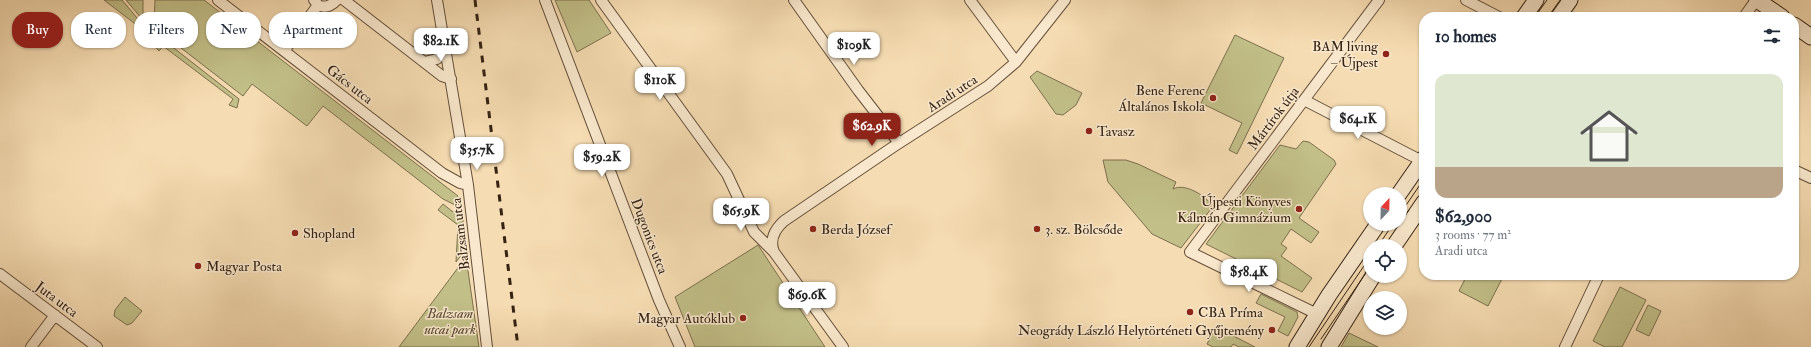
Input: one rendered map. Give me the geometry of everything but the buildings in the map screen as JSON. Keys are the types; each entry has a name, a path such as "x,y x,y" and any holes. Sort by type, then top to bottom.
{"main road":[{"path":"1528,12 1536,0"},
{"path":"1562,12 1570,0"},
{"path":"1757,0 1775,12"},
{"path":"1799,29 1811,37"},
{"path":"1404,187 1419,165"},
{"path":"1399,239 1419,209"},
{"path":"1297,347 1329,295 1373,231"},
{"path":"1329,347 1369,283"}],"street":[{"name":"Gács utca","path":"218,0 442,173 460,183 468,185"},
{"path":"284,51 316,3 327,7 337,0"},
{"path":"344,0 442,76 451,79"},
{"name":"Balzsam utca","path":"437,0 468,185 487,347"},
{"name":"Dugonics utca","path":"545,0 659,300 680,347"},
{"path":"601,0 724,170 754,232 774,252 843,347"},
{"path":"794,0 858,90 899,143"},
{"path":"970,0 1016,62"},
{"name":"Aradi utca","path":"774,252 772,247 772,238 776,230 784,221 899,143 967,101 988,86 1016,62 1065,0"},
{"name":"Mártírok útja","path":"1317,314 1190,252 1379,0"},
{"path":"1466,0 1489,12"},
{"path":"1748,12 1757,0"},
{"path":"424,62 437,60 446,48"},
{"path":"1304,100 1419,157"},
{"path":"1799,172 1811,178"},
{"name":"Juta utca","path":"0,274 97,347"},
{"path":"1565,347 1597,280"},
{"path":"31,347 55,315"}],"green space":[{"path":"104,0 122,0 134,14 134,23 126,17 126,12 120,12"},
{"path":"126,0 143,0 143,12 136,12"},
{"path":"155,0 204,0 220,12 206,12 206,48 261,48 261,44 458,196 459,204 457,206 443,199 323,106 307,126 252,84 243,96 181,48 198,48 198,12 155,12"},
{"path":"555,0 589,0 611,33 577,52"},
{"path":"1235,35 1284,58 1237,154 1229,150 1242,123 1201,103"},
{"path":"166,48 174,48 239,99 237,108 229,105 233,99"},
{"path":"1037,71 1082,93 1076,105 1063,115 1056,114 1030,77"},
{"path":"1303,141 1309,142 1334,160 1336,164 1299,218 1319,232 1311,243 1291,229 1281,244 1287,248 1281,256 1312,278 1302,292 1206,244 1280,145 1296,149"},
{"path":"1103,160 1126,160 1138,164 1176,182 1173,189 1182,187 1198,193 1208,200 1211,204 1211,209 1181,248 1152,234 1108,182"},
{"path":"443,204 453,212 462,211 466,249 456,262 458,225 438,210"},
{"path":"758,245 825,347 695,347 675,297"},
{"name":"Balzsam utcai park","path":"466,257 479,347 399,347"},
{"path":"1464,280 1501,280 1488,306 1459,291"},
{"path":"1620,287 1646,300 1622,347 1605,347 1593,341"},
{"path":"1261,294 1297,312 1298,317 1288,336 1278,331 1285,317 1256,303"},
{"path":"125,297 142,311 132,323 127,325 114,316 115,310"},
{"path":"1648,305 1661,311 1649,336 1636,330"},
{"path":"1216,327 1255,347 1239,347 1233,344 1231,347 1213,347 1207,344"},
{"path":"1349,333 1378,347 1341,347"}],"tram line":[{"path":"1539,12 1547,0"},
{"path":"1553,12 1561,0"},
{"path":"1407,204 1419,186"},
{"path":"1383,239 1388,231"},
{"path":"1309,347 1363,267"},
{"path":"1321,339 1363,277"}],"railway":[{"path":"475,0 518,347"}],"place":[{"name":"BAM living – Újpest","path":"1386,54"},
{"name":"Bene Ferenc Általános Iskola","path":"1213,98"},
{"name":"Tavasz","path":"1089,131"},
{"name":"Újpesti Könyves Kálmán Gimnázium","path":"1299,209"},
{"name":"Berda József","path":"813,229"},
{"name":"3. sz. Bölcsőde","path":"1037,229"},
{"name":"Shopland","path":"295,233"},
{"name":"Magyar Posta","path":"198,266"},
{"name":"CBA Príma","path":"1190,312"},
{"name":"Magyar Autóklub","path":"743,318"},
{"name":"Neogrády László Helytörténeti Gyűjtemény","path":"1272,330"}]}
